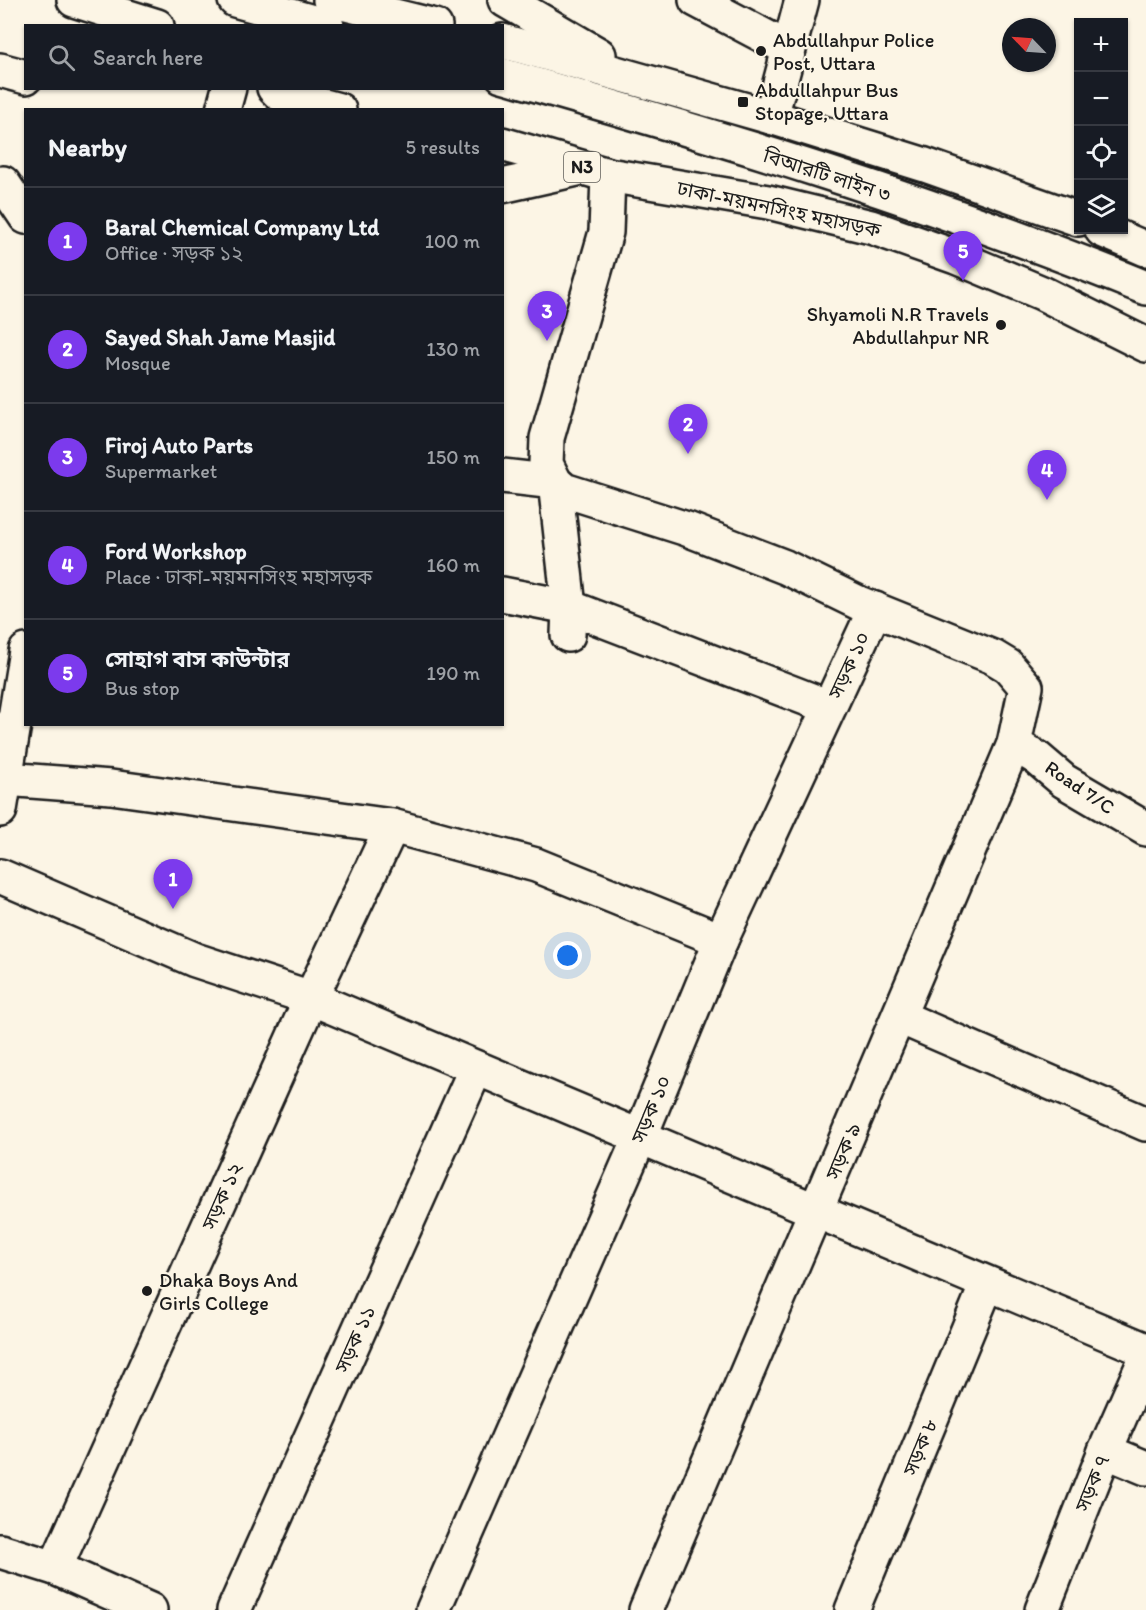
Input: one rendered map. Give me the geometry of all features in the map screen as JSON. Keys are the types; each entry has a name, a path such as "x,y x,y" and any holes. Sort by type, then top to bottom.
{"main road":[{"path":"74,0 152,24"},
{"path":"236,0 320,24"},
{"path":"505,0 656,86"},
{"path":"696,0 789,49"},
{"path":"771,117 802,0"},
{"path":"346,4 427,24"},
{"path":"504,42 771,117 925,165 1074,218"},
{"path":"0,70 24,76"},
{"name":"বিআরটি লাইন ৩","path":"504,76 634,113 876,190 1041,246 1146,288"},
{"path":"224,108 228,90"},
{"path":"275,97 327,108"},
{"name":"ঢাকা-ময়মনসিংহ মহাসড়ক","path":"504,145 596,171 768,202 871,227 956,257 1042,293 1146,345"},
{"path":"504,186 596,171 606,232 547,438 546,464 555,482 569,621"},
{"path":"3,183 24,214"},
{"path":"1111,234 1146,249"},
{"path":"504,476 555,482 564,490 578,496 687,529 785,567 875,609"},
{"path":"504,595 569,621 830,707"},
{"name":"সড়ক ৯","path":"646,1610 900,1017 1014,744 1026,687 1014,671 993,657 875,609"},
{"name":"সড়ক ১০","path":"432,1610 640,1137 721,940 875,609"},
{"path":"0,810 24,663"},
{"path":"5,779 24,708"},
{"name":"Road 7/C","path":"1014,744 1037,758 1064,781 1146,829"},
{"path":"5,779 111,787 392,826 536,865 721,940"},
{"name":"সড়ক ১২","path":"55,1568 311,998 392,826"},
{"path":"0,876 195,960 311,998 1146,1350"},
{"path":"900,1017 1146,1124"},
{"name":"সড়ক ১১","path":"234,1610 476,1068"},
{"name":"সড়ক ৮","path":"852,1610 987,1284"},
{"name":"সড়ক ৭","path":"1042,1610 1105,1451 1146,1358"},
{"path":"1105,1451 1146,1468"},
{"path":"0,1551 55,1568 150,1610"}],"place":[{"name":"Abdullahpur Police Post, Uttara","path":"761,51"},
{"name":"Abdullahpur Bus Stopage, Uttara","path":"743,102"},
{"name":"সোহাগ বাস কাউন্টার","path":"963,281"},
{"name":"Shyamoli N.R Travels Abdullahpur NR","path":"1001,325"},
{"name":"Firoj Auto Parts","path":"547,341"},
{"name":"Sayed Shah Jame Masjid","path":"688,454"},
{"name":"Ford Workshop","path":"1047,500"},
{"name":"Baral Chemical Company Ltd","path":"173,909"},
{"name":"Dhaka Boys And Girls College","path":"147,1291"}]}
